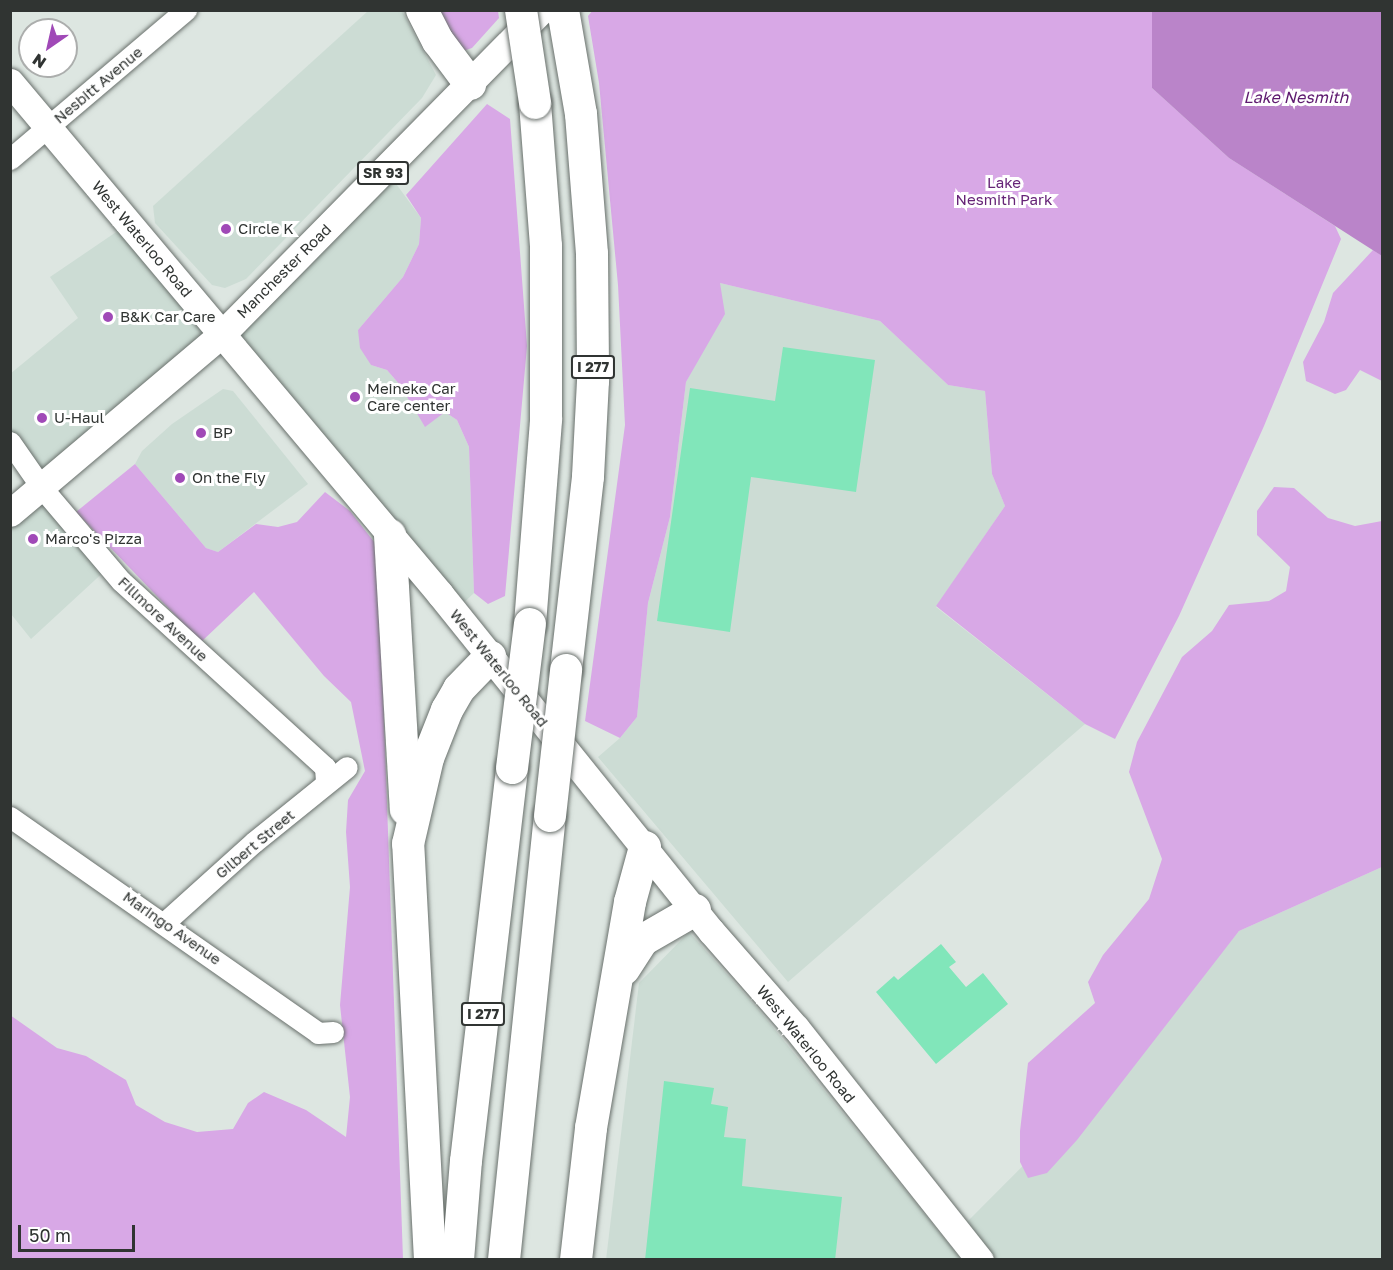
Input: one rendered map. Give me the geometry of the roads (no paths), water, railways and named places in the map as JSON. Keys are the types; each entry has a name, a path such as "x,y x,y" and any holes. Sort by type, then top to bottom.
{"highway":[{"path":"422,10 438,41 470,84"},
{"name":"I 277","path":"458,1260 466,1161 530,624 546,419 548,300 543,177 521,10"},
{"name":"I 277","path":"504,1260 588,477 593,381 592,254 573,63 563,10"},
{"path":"390,535 430,1260"},
{"path":"408,844 428,758 443,719 459,689 490,657"},
{"path":"576,1260 591,1128 615,993 645,847"},
{"path":"615,993 630,956 642,940 695,910"}],"main road":[{"name":"Manchester Road","path":"10,513 222,334 541,10"},
{"name":"West Waterloo Road","path":"10,82 390,535 695,910 796,1028 980,1260"}],"street":[{"name":"Nesbitt Avenue","path":"10,159 186,10"},
{"name":"Fillmore Avenue","path":"10,442 42,488 121,581 325,767 326,782"},
{"name":"Gilbert Street","path":"164,923 326,782 347,767"},
{"name":"Maringo Avenue","path":"10,817 164,923 318,1034 333,1032"}],"water":[{"name":"Lake Nesmith","path":"1152,11 1382,11 1382,256 1229,158 1152,88"}],"place":[{"name":"Circle K","path":"226,229"},
{"name":"B&K Car Care","path":"108,317"},
{"name":"Meineke Car Care center","path":"355,397"},
{"name":"U-Haul","path":"42,418"},
{"name":"BP","path":"201,433"},
{"name":"On the Fly","path":"180,478"},
{"name":"Marco's Pizza","path":"33,539"}],"park label":[{"name":"Lake Nesmith Park","path":"1004,190"}]}
